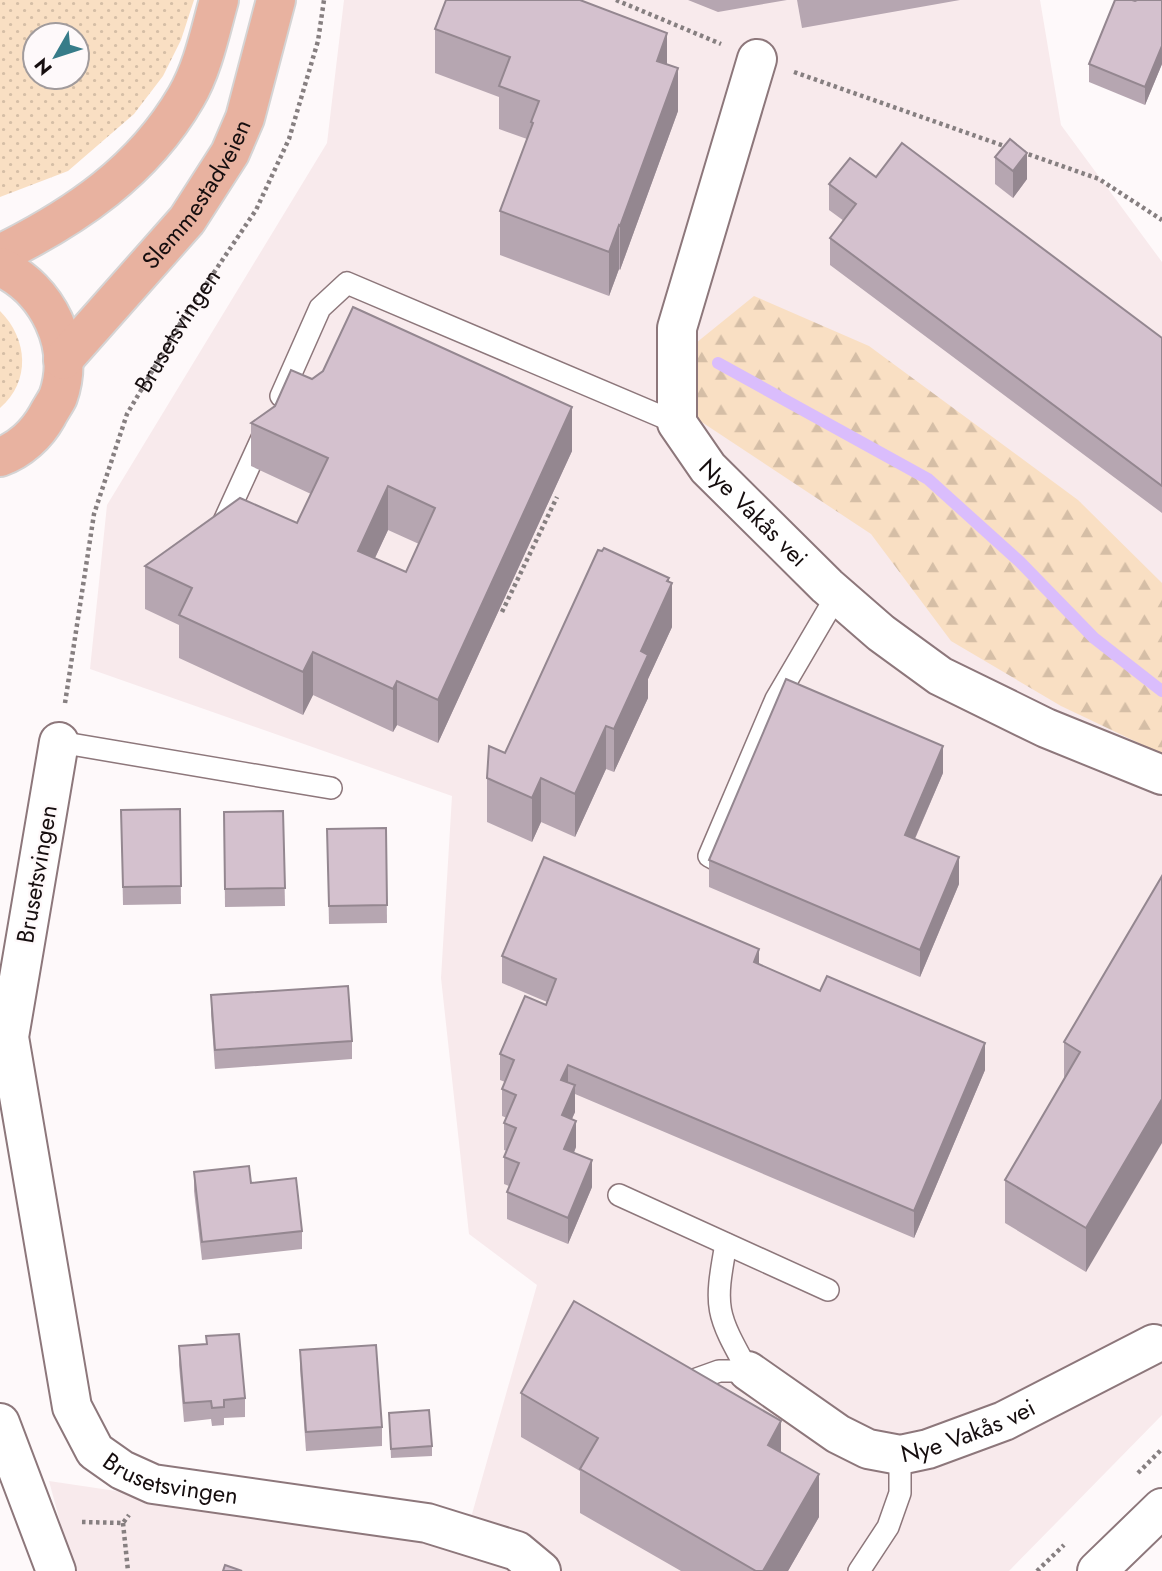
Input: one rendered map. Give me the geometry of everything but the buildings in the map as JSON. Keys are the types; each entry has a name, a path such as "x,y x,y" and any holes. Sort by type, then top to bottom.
{"main road":[{"path":"0,254 36,236 95,199 121,178 155,142 188,95 205,51 219,0"},
{"name":"Slemmestadveien","path":"63,360 187,220 230,153 245,118 276,0"},
{"path":"0,267 16,275 41,297 57,327 63,360 58,397 40,429 11,453 0,457"}],"street":[{"path":"677,422 677,328 757,59"},
{"name":"Nye Vakås vei","path":"677,422 708,468 837,595 881,633 940,676 1046,728 1162,775"},
{"name":"Brusetsvingen","path":"59,742 9,1037 72,1408 95,1451 122,1470 153,1484 428,1523 517,1551 541,1571"},
{"name":"Nye Vakås vei","path":"748,1371 838,1434 868,1449 901,1455 928,1449 1004,1421 1159,1343"},
{"path":"0,1423 56,1571"},
{"path":"0,1434 26,1571"},
{"path":"1097,1571 1162,1508"}],"lane":[{"path":"212,548 320,308 347,283 677,422"},
{"path":"355,314 366,291"},
{"path":"720,862 709,856 776,699 837,595"},
{"path":"59,742 331,788"},
{"path":"619,1195 828,1290"},
{"path":"668,1389 719,1371 748,1371 726,1330 718,1303 726,1244"},
{"path":"859,1571 888,1527 900,1493 901,1455"}],"path":[{"name":"Brusetsvingen","path":"59,742 94,514 127,414 184,317 256,210 289,139 318,41 324,0"},
{"path":"616,0 757,59 1099,179 1162,220"},
{"path":"502,612 556,497"},
{"path":"123,1523 128,1571"}],"shaded area":[{"path":"344,0 1040,0 1061,125 1162,262 1162,1415 1009,1571 76,1571 71,1562 49,1481 163,1498 472,1514 537,1285 469,1234 441,978 452,796 90,669 107,505 327,143"}],"green space":[{"path":"0,0 194,0 181,40 163,76 134,114 68,171 0,197"},
{"path":"754,296 869,346 1078,500 1162,583 1162,754 1061,706 951,641 871,534 691,415 691,347"},
{"path":"0,311 16,334 22,360 17,385 0,408"}],"waterway":[{"path":"718,363 928,479 1020,562 1094,638 1162,691"}]}
